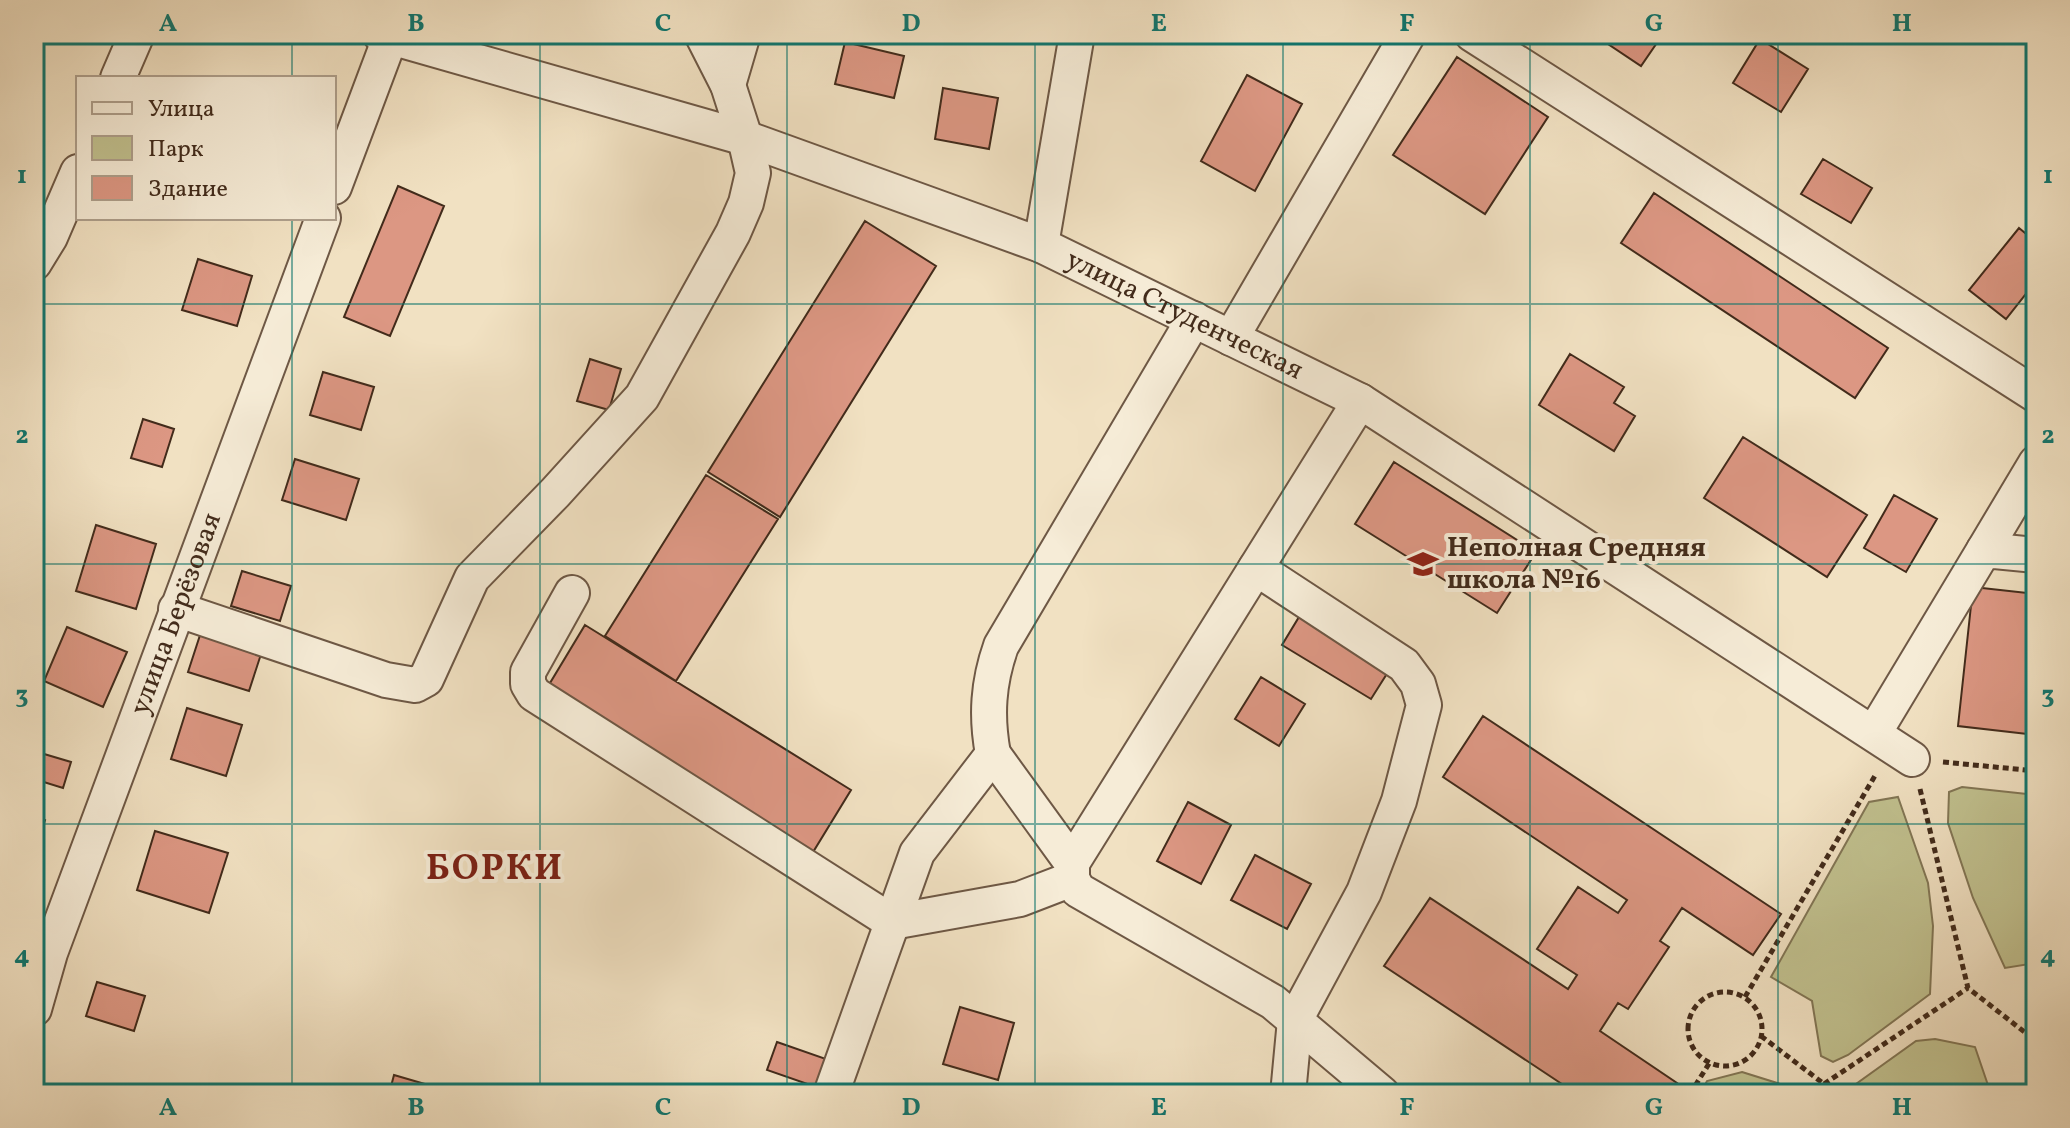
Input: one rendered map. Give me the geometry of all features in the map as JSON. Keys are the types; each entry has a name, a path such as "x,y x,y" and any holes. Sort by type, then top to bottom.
{"street":[{"path":"119,76 137,34"},
{"path":"176,609 386,680 415,685 426,679 472,578 642,397 733,233 746,203 753,173 745,138 728,85 702,34"},
{"path":"728,85 743,34"},
{"path":"1041,245 1077,34"},
{"path":"1231,338 1408,34"},
{"path":"1472,34 2036,395"},
{"path":"336,181 385,36"},
{"name":"улица Студенческая","path":"385,36 745,138 1041,245 1360,401 1893,746"},
{"path":"34,263 50,237 76,177"},
{"name":"улица Берёзовая","path":"34,1009 50,953 322,220"},
{"path":"1194,319 1001,646 992,674 988,703 987,725 993,754 1072,871 1078,890 1273,1002 1382,1094"},
{"path":"572,593 528,672 528,684 534,694 892,922 1020,899 1072,871 1360,401"},
{"path":"1893,746 1984,550 2036,463"},
{"path":"1984,550 2036,555"},
{"path":"1256,568 1404,665 1418,684 1424,705 1399,801 1364,892 1295,1020 1288,1094"},
{"path":"831,1094 917,853 993,754"}],"path":[{"path":"1893,746 2036,771"},
{"path":"1893,746 1968,988 2036,1041"},
{"path":"1745,997 1893,746"},
{"path":"1824,1084 1968,988"},
{"path":"1724,992 1745,997 1759,1014 1761,1036 1757,1047 1742,1062 1731,1065 1710,1062 1693,1048 1689,1038 1690,1016 1695,1006 1704,998 1724,992"},
{"path":"1761,1036 1824,1084 1828,1094"},
{"path":"1690,1094 1710,1062"}],"green space":[{"path":"1962,787 2036,795 2036,963 2005,968 1973,898 1948,823 1949,792"},
{"path":"1898,797 1928,883 1933,926 1930,994 1848,1055 1833,1062 1821,1056 1812,1001 1771,977 1869,802"},
{"path":"1935,1039 1975,1047 1991,1094 1842,1094 1916,1041"},
{"path":"1742,1072 1810,1094 1700,1094 1707,1081"}],"building":[{"path":"34,34 42,34 34,52"},
{"path":"1593,34 1663,34 1641,66"},
{"path":"1956,34 1974,34 1964,43"},
{"path":"1760,39 1808,69 1781,112 1733,83"},
{"path":"845,42 904,56 894,98 835,84"},
{"path":"1457,57 1548,117 1485,214 1393,155"},
{"path":"1247,75 1302,104 1255,191 1201,161"},
{"path":"943,88 998,98 989,149 935,139"},
{"path":"1823,159 1872,188 1851,223 1801,194"},
{"path":"398,186 444,206 390,336 344,317"},
{"path":"1654,193 1888,348 1855,398 1621,243"},
{"path":"865,221 936,266 780,517 708,472"},
{"path":"2019,228 2036,242 2036,281 2006,319 1969,290"},
{"path":"198,259 252,276 237,326 182,310"},
{"path":"1570,354 1624,387 1614,403 1635,416 1614,451 1539,405"},
{"path":"590,359 621,369 609,410 577,401"},
{"path":"323,372 374,387 361,430 310,415"},
{"path":"143,419 174,429 162,467 131,458"},
{"path":"1743,437 1867,515 1827,577 1704,498"},
{"path":"295,459 359,479 346,520 282,500"},
{"path":"1394,462 1536,552 1497,613 1355,524"},
{"path":"706,475 778,519 676,681 605,636"},
{"path":"1894,495 1937,519 1906,572 1864,548"},
{"path":"96,525 156,544 136,609 76,591"},
{"path":"242,571 291,586 280,621 231,606"},
{"path":"1973,587 2036,594 2036,735 1958,726"},
{"path":"1299,617 1388,672 1371,699 1282,645"},
{"path":"585,625 851,790 810,857 544,693"},
{"path":"67,627 127,652 103,707 44,681"},
{"path":"202,629 263,648 249,691 188,672"},
{"path":"1261,677 1305,704 1279,746 1235,719"},
{"path":"187,708 242,725 226,776 171,759"},
{"path":"1483,716 1781,914 1753,955 1682,908 1660,941 1669,947 1628,1009 1618,1003 1600,1031 1677,1083 1669,1094 1577,1094 1384,966 1430,898 1568,989 1577,975 1537,949 1578,887 1618,913 1627,900 1443,777"},
{"path":"34,751 71,762 63,788 34,779"},
{"path":"1188,802 1231,825 1201,884 1157,861"},
{"path":"34,816 45,820 34,854"},
{"path":"155,831 228,853 209,913 137,890"},
{"path":"1255,855 1311,884 1287,929 1231,900"},
{"path":"97,982 145,996 134,1031 86,1016"},
{"path":"960,1007 1014,1023 998,1080 943,1064"},
{"path":"777,1042 826,1059 816,1087 767,1070"},
{"path":"394,1075 442,1089 441,1094 389,1094"}],"place":[{"name":"Неполная Средняя школа №16","path":"1423,564"}],"district":[{"name":"БОРКИ","path":"495,870"}]}
